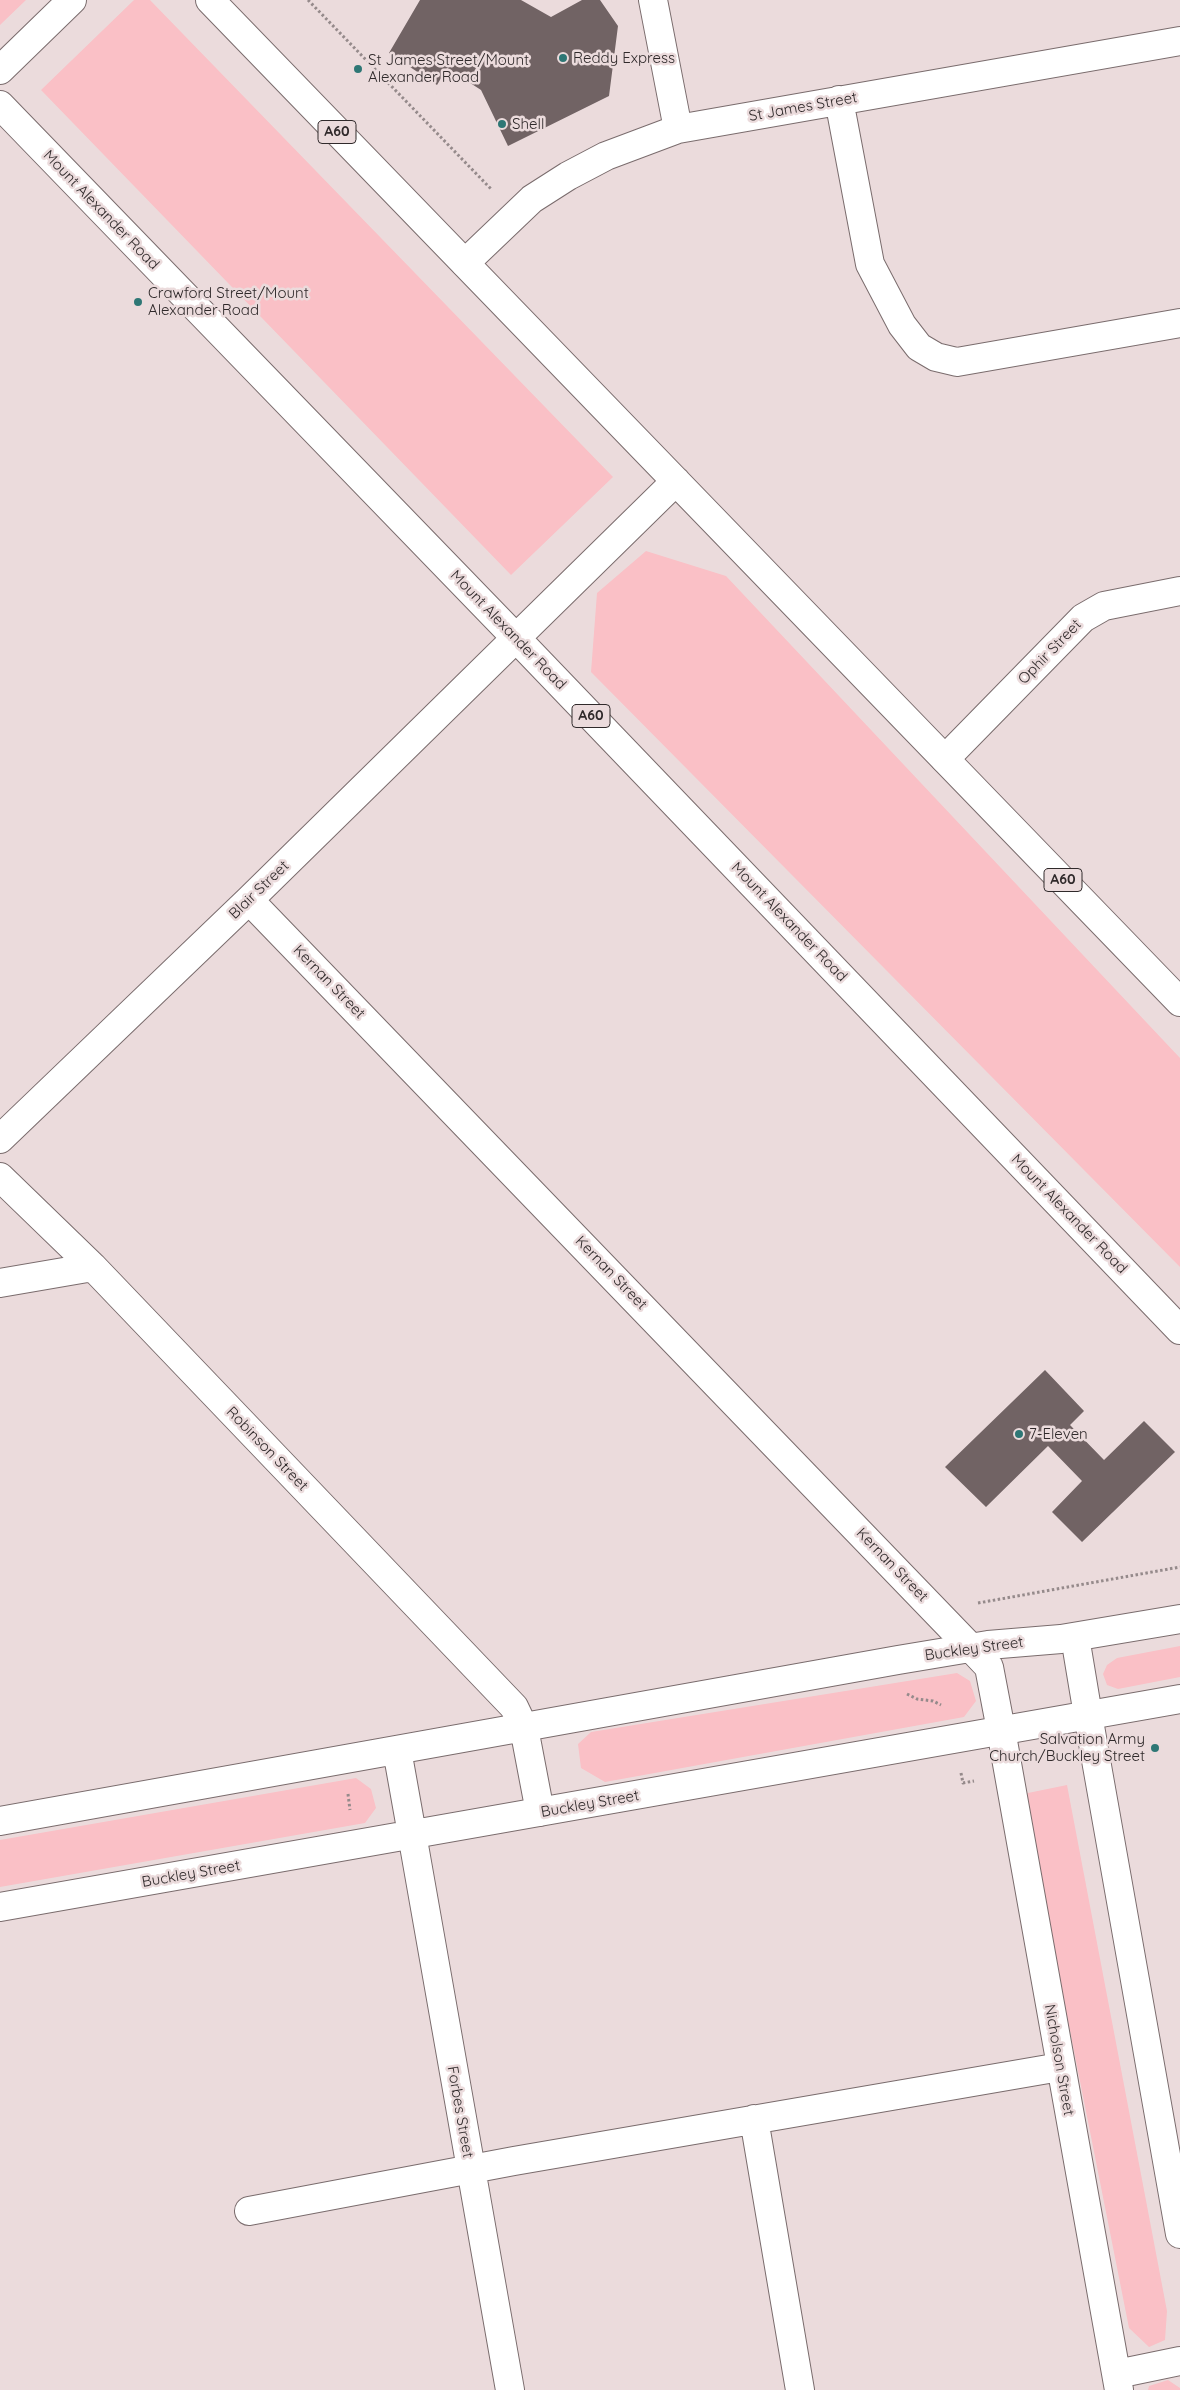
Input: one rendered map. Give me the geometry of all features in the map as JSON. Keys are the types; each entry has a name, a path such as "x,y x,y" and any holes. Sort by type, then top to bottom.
{"main road":[{"path":"0,70 72,0"},
{"name":"A60","path":"210,0 1180,1002"},
{"path":"653,0 678,129"},
{"name":"St James Street","path":"465,263 532,199 568,176 606,156 678,129 1180,41"},
{"path":"839,100 870,264 902,325 919,347 936,358 957,362 1180,323"},
{"name":"Mount Alexander Road","path":"0,105 516,638 1180,1330"},
{"name":"Blair Street","path":"0,1139 250,900 676,480"},
{"name":"Ophir Street","path":"945,759 1083,618 1104,606 1180,591"},
{"name":"Kernan Street","path":"250,900 989,1667 1001,1730"},
{"name":"Robinson Street","path":"0,1177 93,1267 514,1707 524,1728 540,1812"},
{"path":"0,1284 93,1267"},
{"name":"Buckley Street","path":"0,1821 971,1648 1074,1636 1180,1619"},
{"path":"1074,1636 1180,2234"},
{"name":"Buckley Street","path":"0,1907 1180,1699"},
{"name":"Nicholson Street","path":"1001,1730 1118,2382"},
{"name":"Forbes Street","path":"397,1750 510,2390"},
{"path":"249,2211 470,2169 1060,2067"},
{"path":"754,2120 800,2390"},
{"path":"1118,2382 1180,2361"}],"path":[{"path":"342,1760 357,1845"}],"shaded area":[{"path":"0,0 26,0 0,25"},
{"path":"134,0 150,0 613,477 511,575 41,90"},
{"path":"646,551 726,576 1180,1058 1180,1267 591,672 597,593"},
{"path":"1180,1646 1180,1677 1118,1689 1107,1685 1103,1674 1107,1665 1117,1658"},
{"path":"957,1673 970,1681 976,1701 964,1717 605,1782 581,1768 578,1744 591,1732"},
{"path":"356,1778 371,1789 376,1808 365,1823 0,1887 0,1840"},
{"path":"1067,1785 1167,2311 1165,2340 1149,2347 1129,2328 1023,1794"},
{"path":"1168,2380 1180,2388 1180,2390 1148,2390 1149,2386"}],"building":[{"path":"420,0 521,0 551,17 582,0 600,0 618,26 609,96 508,146 481,90 447,68 437,85 389,53"},
{"path":"1045,1370 1084,1411 1070,1425 1104,1460 1144,1421 1175,1452 1082,1542 1052,1512 1082,1481 1048,1446 986,1507 945,1467"}],"place":[{"name":"Reddy Express","path":"563,58"},
{"name":"St James Street/Mount Alexander Road","path":"358,69"},
{"name":"Shell","path":"502,124"},
{"name":"Crawford Street/Mount Alexander Road","path":"138,302"},
{"name":"7-Eleven","path":"1019,1434"},
{"name":"Salvation Army Church/Buckley Street","path":"1155,1748"}]}
